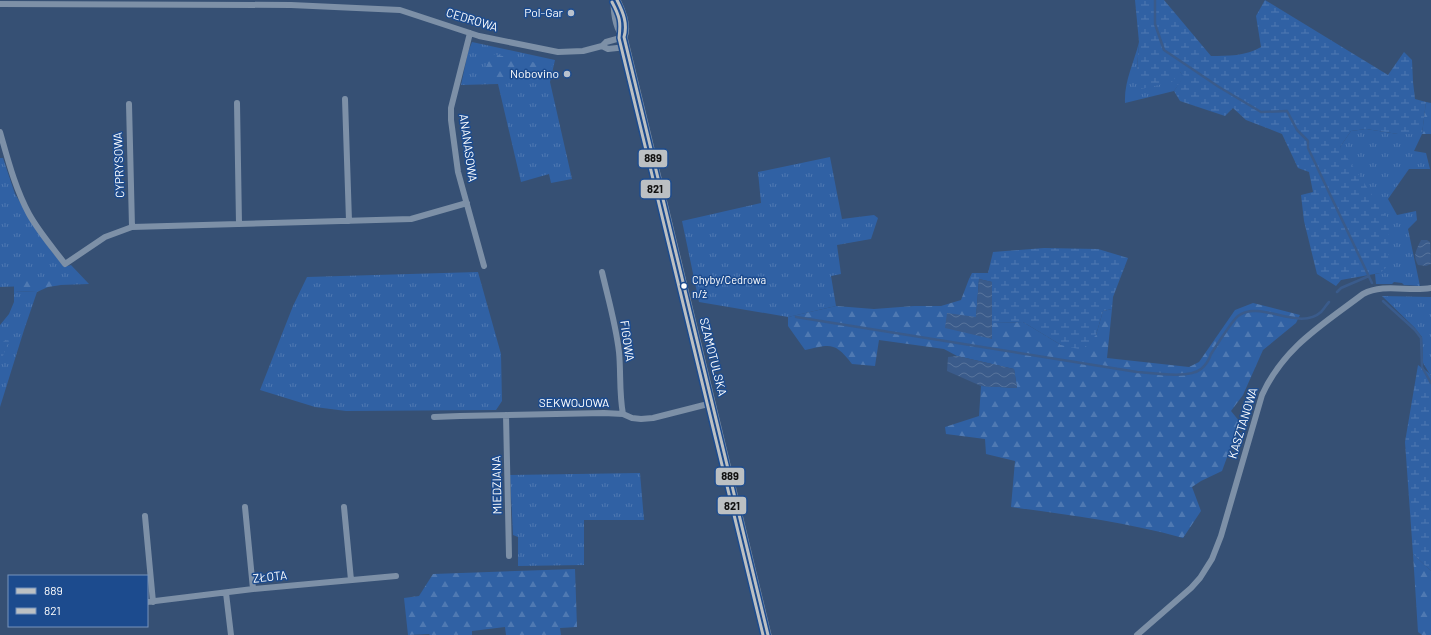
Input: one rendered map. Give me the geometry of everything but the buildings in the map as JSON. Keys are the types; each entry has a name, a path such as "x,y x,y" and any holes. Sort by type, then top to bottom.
{"street":[{"name":"SZAMOTULSKA","path":"616,0 615,14 619,30 624,37 768,635"},
{"name":"CEDROWA","path":"0,4 291,2 400,10 470,33 556,52 580,51 602,46 606,42 624,37"},
{"name":"ANANASOWA","path":"470,33 451,114 458,172 484,266"},
{"name":"CEDROWA","path":"602,46 608,49 626,47"},
{"path":"345,99 350,221"},
{"path":"237,103 239,224"},
{"name":"CYPRYSOWA","path":"129,104 132,226"},
{"path":"0,132 19,193 30,215 65,264 104,237 132,226 411,219 467,203"},
{"name":"FIGOWA","path":"602,272 618,341 620,390 623,414"},
{"name":"KASZTANOWA","path":"1137,635 1191,588 1207,569 1221,536 1262,395 1282,361 1304,339 1369,290 1382,288 1431,288"},
{"name":"SEKWOJOWA","path":"434,417 623,414 632,418 641,419 653,418 712,403"},
{"name":"MIEDZIANA","path":"506,415 509,556"},
{"path":"244,507 253,589"},
{"path":"344,507 351,580"},
{"path":"145,516 150,602"},
{"name":"ZŁOTA","path":"150,602 253,589 396,576"},
{"path":"226,593 231,635"}],"green space":[{"path":"1135,0 1164,0 1211,56 1243,54 1261,47 1256,16 1265,0 1388,75 1404,52 1412,60 1415,99 1426,102 1422,134 1398,134 1366,129 1351,131 1340,147 1389,220 1388,266 1380,273 1341,280 1336,286 1317,274 1304,221 1301,195 1313,192 1309,172 1298,168 1282,134 1246,120 1233,108 1225,116 1180,101 1174,91 1184,76 1180,72 1172,82 1141,89 1137,70 1139,42"},
{"path":"472,42 555,60 550,82 572,179 551,183 549,174 521,182 498,84 461,85 468,52"},
{"path":"1139,42 1137,70 1180,72 1185,76 1174,91 1125,103 1126,87"},
{"path":"492,54 552,66 548,81 499,81 485,69"},
{"path":"1426,102 1431,103 1431,134 1422,134"},
{"path":"1366,129 1398,134 1422,134 1414,151 1426,153 1430,169 1409,169 1388,199 1397,215 1416,211 1417,220 1408,229 1420,286 1404,285 1402,283 1394,282 1392,284 1376,284 1375,274 1380,273 1340,147 1351,131"},
{"path":"830,157 842,219 874,215 878,218 871,239 837,245 841,274 831,276 836,306 788,317 699,302 682,221 761,203 758,172"},
{"path":"0,158 3,158 15,194 44,241 64,267 71,265 89,284 0,287"},
{"path":"1044,248 1098,249 1128,258 1113,297 1112,309 1103,311 1096,335 1082,350 1061,345 1023,322 992,323 992,282 979,279 969,279 972,273 988,273 993,252"},
{"path":"478,272 501,354 502,401 496,410 346,411 315,407 260,390 293,306 307,277"},
{"path":"52,277 61,285 48,287 37,292 14,291 14,280"},
{"path":"969,279 979,279 976,318 992,339 992,323 1023,322 1061,345 1096,335 1103,311 1112,309 1107,358 1189,367 1199,362 1235,310 1253,303 1300,315 1296,323 1263,350 1243,395 1231,411 1240,422 1222,471 1192,487 1201,511 1183,538 1119,523 1011,507 1015,461 986,454 985,439 946,434 945,427 979,416 981,386 1017,388 1014,369 957,356 944,349 879,340 875,366 852,364 837,348 832,346 805,350 788,326 788,317 836,306 874,309 914,306 941,306 961,300"},
{"path":"14,291 37,292 0,407 0,325 9,314 14,302"},
{"path":"1382,296 1431,297 1431,376 1423,363 1422,337 1414,327"},
{"path":"7,339 9,341 0,363 0,344"},
{"path":"1418,365 1431,376 1431,571 1413,554 1405,442"},
{"path":"640,473 644,520 584,520 584,565 518,566 518,537 513,535 510,475"},
{"path":"1413,554 1431,571 1431,635 1422,635 1418,632"},
{"path":"575,569 577,627 560,628 561,635 506,635 505,627 472,631 472,635 408,635 404,598 419,596 433,574"}],"water":[{"path":"1421,240 1427,240 1430,242 1431,264 1426,266 1418,265 1415,258"},
{"path":"979,279 992,282 992,339 945,328 947,313 976,317"},
{"path":"957,356 1014,369 1017,388 981,386 947,371 948,357"}],"waterway":[{"path":"1155,0 1155,24 1164,50 1219,87 1261,112 1287,111 1297,130 1308,141 1308,148 1372,283"},
{"path":"1337,292 1341,288 1369,276"},
{"path":"1383,301 1415,330 1421,338 1422,367 1431,383"},
{"path":"796,317 1137,372 1179,375 1188,374 1201,369 1238,316 1247,312 1257,311 1302,319 1312,317 1321,312 1329,302"}],"transit line":[{"name":"889","path":"617,0 624,18 624,37 768,635"},
{"name":"821","path":"612,2 619,20 619,38 763,635"}],"place":[{"name":"Pol-Gar","path":"571,13"},
{"name":"Nobovino","path":"567,74"},
{"name":"Chyby/Cedrowa n/ż","path":"684,286"}]}
